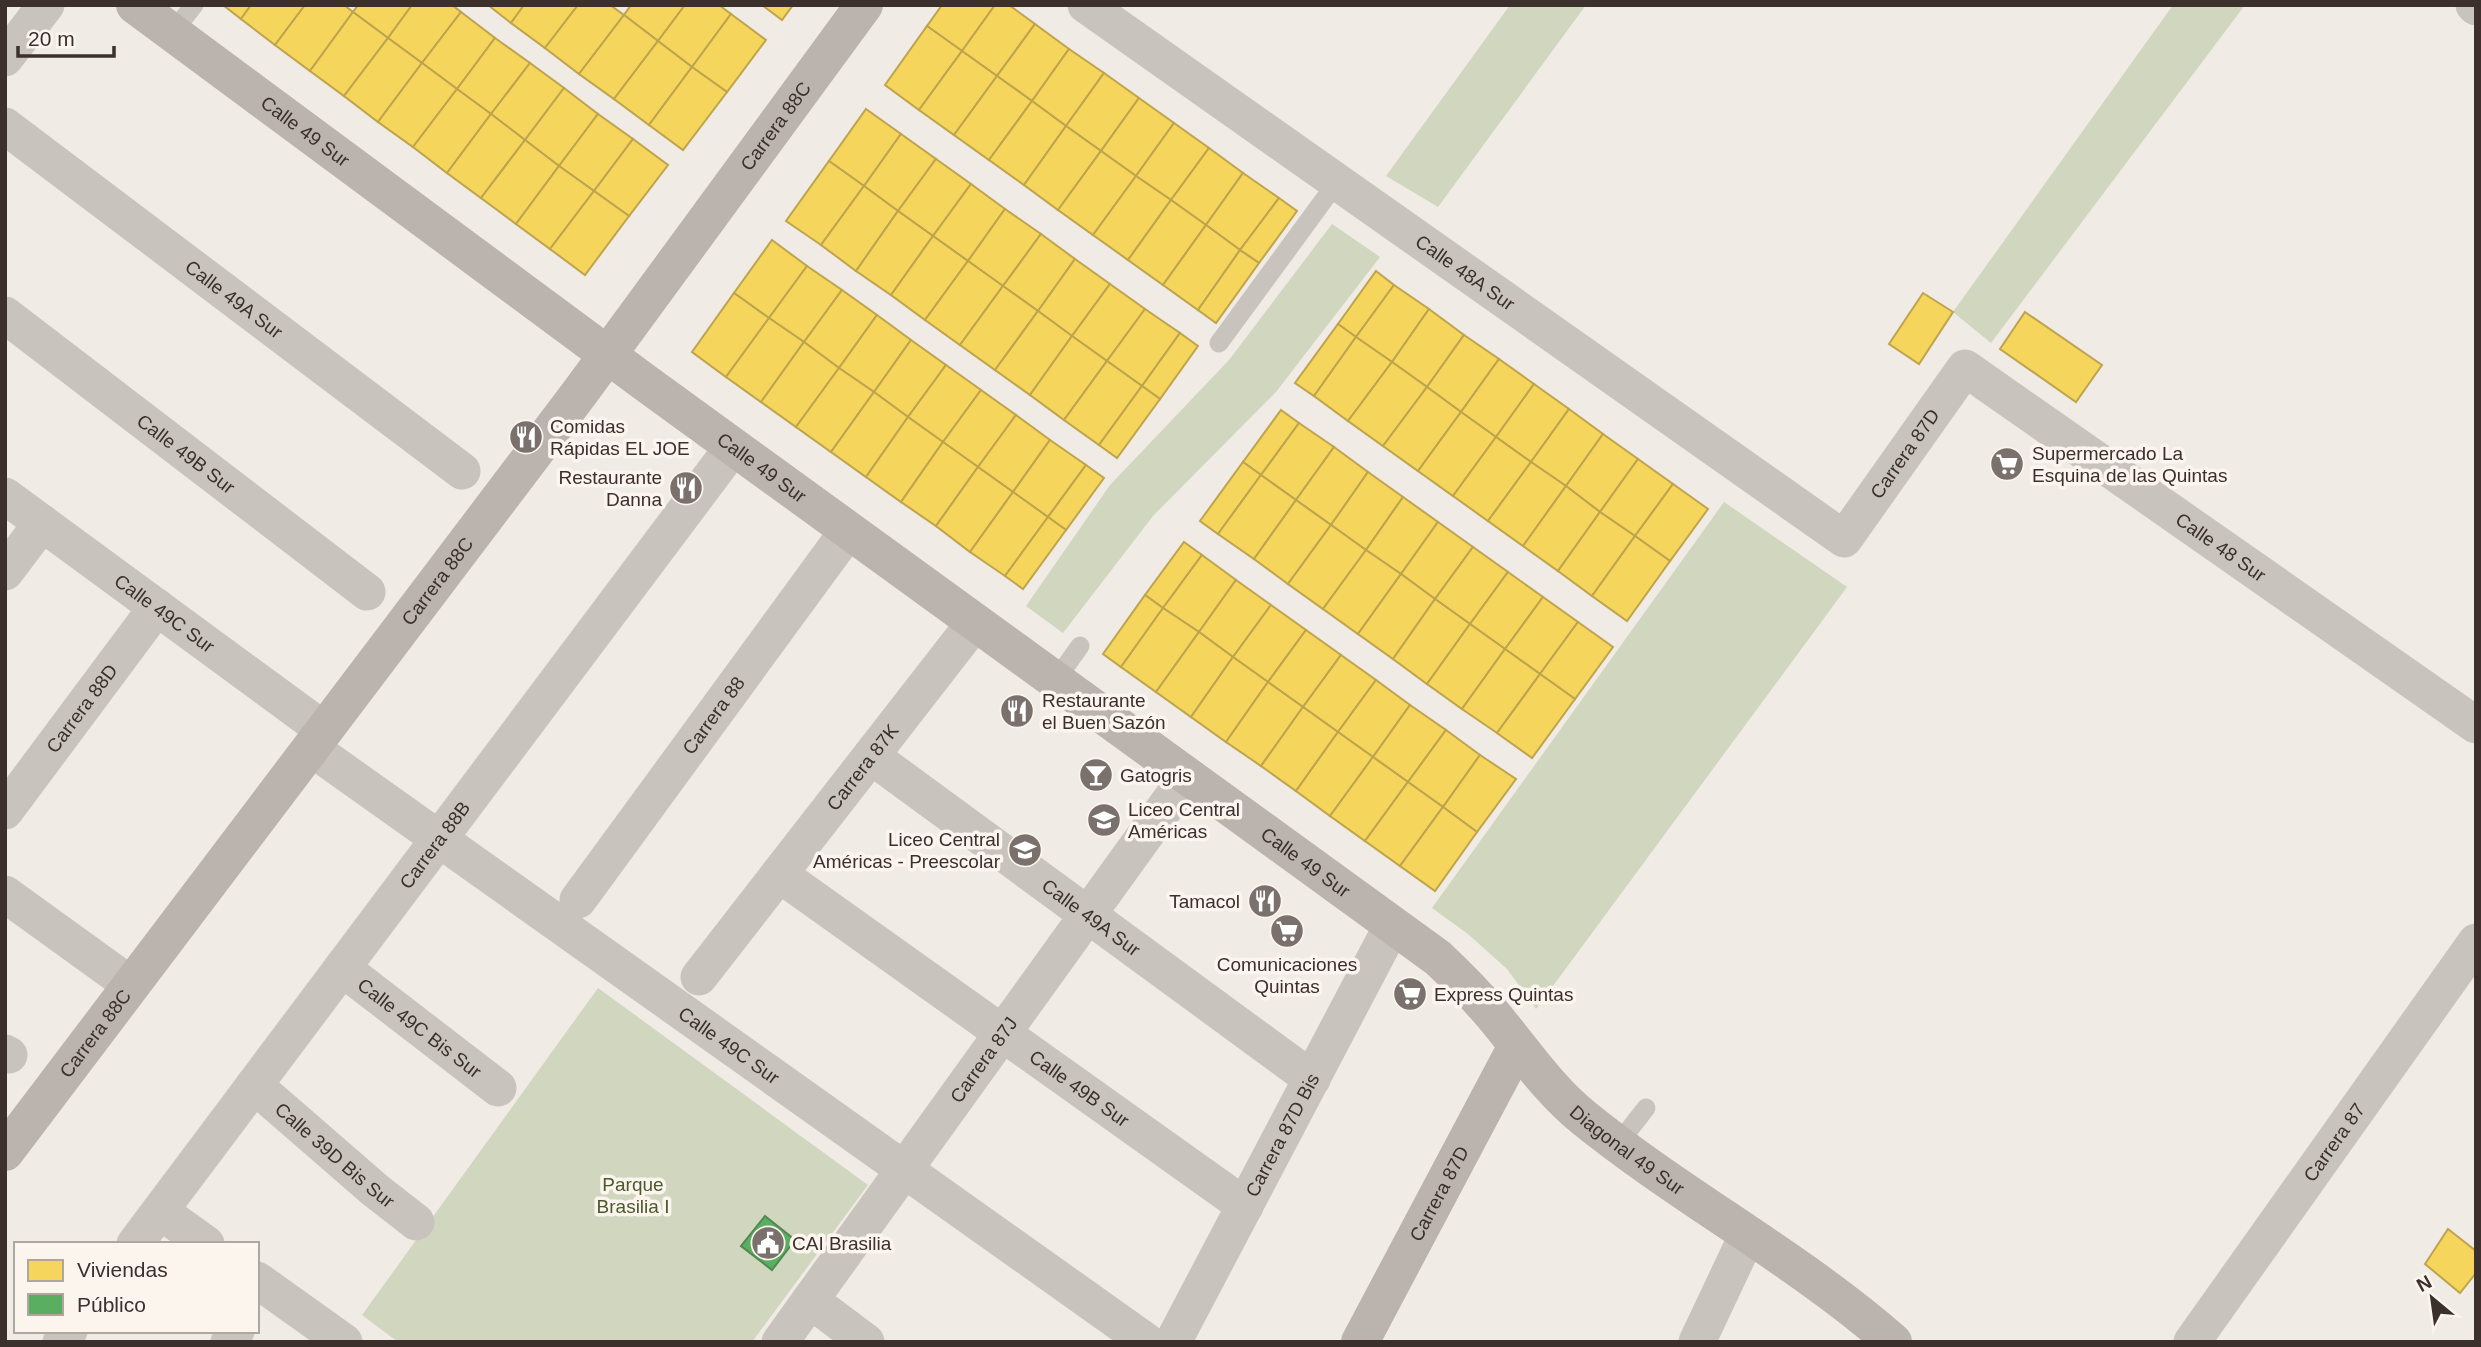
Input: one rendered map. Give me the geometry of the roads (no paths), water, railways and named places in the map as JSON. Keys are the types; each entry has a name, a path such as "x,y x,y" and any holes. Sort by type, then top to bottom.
{"street":[{"path":"5,58 46,5"},
{"name":"Calle 49 Sur","path":"135,5 183,19 608,355 1392,926"},
{"name":"Carrera 88C","path":"5,1152 608,355 864,5"},
{"name":"Calle 48A Sur","path":"1086,5 1844,538"},
{"name":"Calle 49A Sur","path":"5,127 462,471"},
{"name":"Calle 49B Sur","path":"5,315 367,592"},
{"name":"Carrera 87D","path":"1844,538 1965,368"},
{"name":"Calle 48 Sur","path":"1965,368 2476,725"},
{"name":"Carrera 88B","path":"137,1242 733,447"},
{"name":"Calle 49C Sur","path":"5,496 157,607 439,839 1147,1342"},
{"path":"5,572 42,523"},
{"name":"Carrera 88","path":"578,900 848,531"},
{"name":"Carrera 88D","path":"5,811 157,607"},
{"name":"Carrera 87K","path":"699,977 975,622"},
{"name":"Calle 49A Sur","path":"871,756 1312,1079"},
{"name":"Carrera 87J","path":"780,1342 1186,777"},
{"name":"Calle 49B Sur","path":"779,874 1245,1206"},
{"path":"5,894 131,985"},
{"name":"Diagonal 49 Sur","path":"1392,926 1438,958 1453,973 1492,1014 1552,1090 1618,1144 1822,1284 1893,1342"},
{"name":"Carrera 87D Bis","path":"1173,1342 1392,926"},
{"name":"Carrera 87","path":"2192,1342 2476,942"},
{"name":"Calle 49C Bis Sur","path":"342,968 498,1088"},
{"name":"Carrera 87D","path":"1360,1342 1517,1046"},
{"name":"Calle 39D Bis Sur","path":"254,1085 416,1222"},
{"path":"160,1211 203,1242"},
{"path":"1697,1342 1748,1234"},
{"path":"261,1290 344,1342"},
{"path":"810,1300 866,1342"}],"lane":[{"path":"1219,343 1337,182"},
{"path":"1058,683 1065,667 1080,646"},
{"path":"1618,1144 1646,1108"}],"place":[{"name":"Comidas Rápidas EL JOE","path":"526,437"},
{"name":"Supermercado La Esquina de las Quintas","path":"2007,464"},
{"name":"Restaurante Danna","path":"686,488"},
{"name":"Restaurante el Buen Sazón","path":"1017,711"},
{"name":"Gatogris","path":"1096,775"},
{"name":"Liceo Central Américas","path":"1104,820"},
{"name":"Liceo Central Américas - Preescolar","path":"1025,850"},
{"name":"Tamacol","path":"1265,901"},
{"name":"Comunicaciones Quintas","path":"1287,931"},
{"name":"Express Quintas","path":"1410,994"},
{"name":"CAI Brasilia","path":"768,1243"}],"park label":[{"name":"Parque Brasilia I","path":"633,1195"}]}
